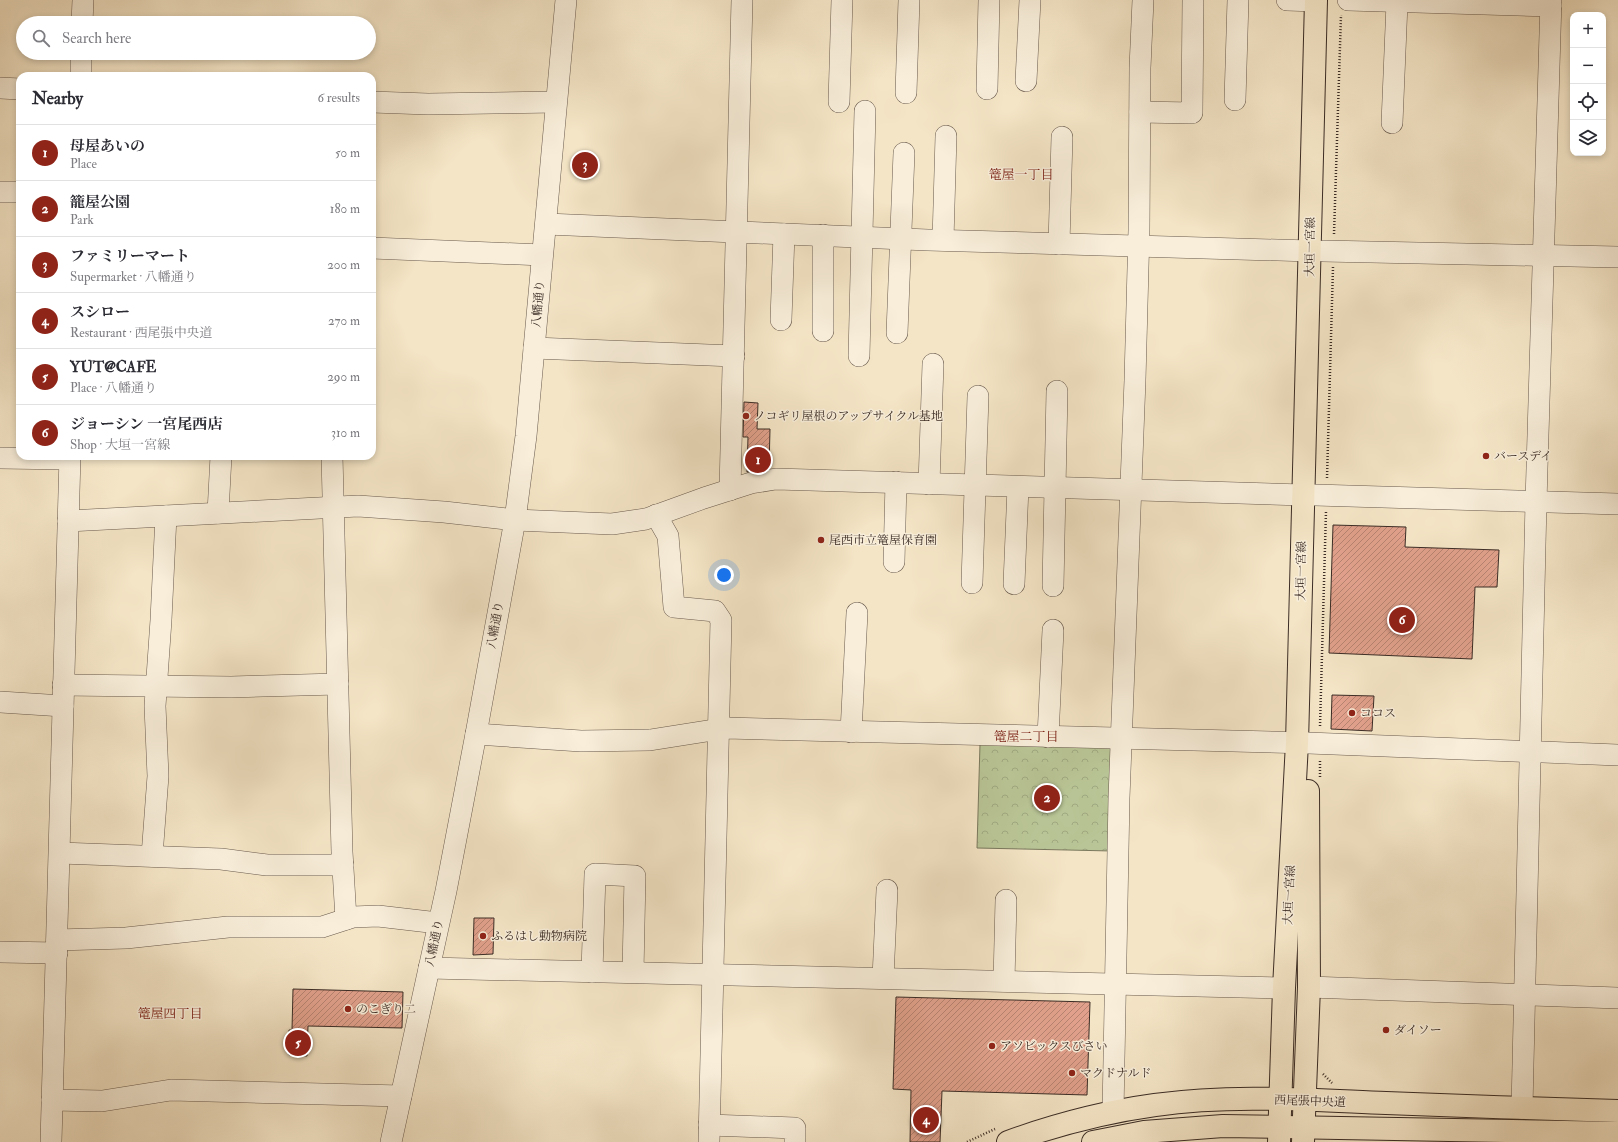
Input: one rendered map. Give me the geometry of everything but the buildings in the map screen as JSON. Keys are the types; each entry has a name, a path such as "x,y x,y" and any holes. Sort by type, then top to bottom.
{"main road":[{"name":"大垣一宮線","path":"1303,1134 1310,987 1308,743 1330,2"},
{"name":"大垣一宮線","path":"1279,1134 1284,988 1308,743"},
{"name":"西尾張中央道","path":"1008,1142 1060,1125 1113,1112 1156,1105 1201,1101 1280,1099 1618,1111"},
{"path":"1106,1140 1144,1132 1216,1126 1279,1134 1522,1136 1618,1132"}],"street":[{"path":"82,16 83,0"},
{"name":"八幡通り","path":"391,1142 429,968 476,734 515,520 526,436 566,0"},
{"path":"730,490 742,0"},
{"path":"839,102 842,0"},
{"path":"906,93 909,0"},
{"path":"987,89 989,0"},
{"path":"1026,81 1030,0"},
{"path":"1113,1112 1119,798 1131,490 1143,0"},
{"path":"1140,112 1192,113 1193,0"},
{"path":"1235,100 1238,0"},
{"path":"1287,0 1397,3 1551,3 1536,502 1522,1108"},
{"path":"1392,123 1397,3"},
{"path":"81,60 81,72"},
{"path":"0,88 16,88"},
{"path":"376,102 428,104 556,102"},
{"path":"859,356 865,111"},
{"path":"943,240 946,136"},
{"path":"1060,244 1062,137"},
{"path":"897,333 902,238 904,152"},
{"path":"0,192 16,192"},
{"path":"546,224 1060,244 1618,257"},
{"path":"781,320 784,234"},
{"path":"823,235 823,331"},
{"path":"376,248 542,255"},
{"path":"534,348 734,356"},
{"path":"929,484 933,364"},
{"path":"1053,586 1057,391"},
{"path":"972,583 978,396"},
{"path":"0,458 16,458"},
{"path":"51,1142 60,853 62,706 69,460"},
{"path":"218,513 221,460"},
{"path":"332,460 343,865 346,919"},
{"path":"68,521 358,506 444,512 515,520 612,524 646,519 751,483 776,479 1618,504"},
{"path":"894,562 896,482"},
{"path":"1014,584 1018,487"},
{"path":"656,515 668,536 674,607 715,611 721,620 709,1133 753,1134 795,1128 795,1142"},
{"path":"152,856 158,776 155,706 166,516"},
{"path":"851,732 857,613"},
{"path":"1048,737 1053,630"},
{"path":"63,685 231,686 338,684"},
{"path":"0,702 62,706"},
{"path":"476,734 581,740 650,740 726,728 1308,743 1618,755"},
{"path":"60,853 221,859 267,865 343,865"},
{"path":"592,972 595,874 635,876 633,972"},
{"path":"882,978 887,890"},
{"path":"1004,981 1006,900"},
{"path":"0,952 57,947 228,927 322,927 353,917 378,916 438,923"},
{"path":"429,968 1284,988"},
{"path":"1310,987 1524,996 1618,998"},
{"path":"52,1100 102,1101 171,1090 401,1096"}],"path":[{"path":"1320,783 1308,743 1330,2"},
{"path":"1321,1072 1334,1085"}],"green space":[{"path":"980,744 1117,748 1112,851 977,848"}],"place":[{"name":"ファミリーマート","path":"585,165"},
{"name":"ノコギリ屋根のアップサイクル基地","path":"746,416"},
{"name":"バースデイ","path":"1486,456"},
{"name":"母屋あいの","path":"758,460"},
{"name":"尾西市立篭屋保育園","path":"821,540"},
{"name":"ジョーシン 一宮尾西店","path":"1402,620"},
{"name":"ココス","path":"1352,713"},
{"name":"籠屋公園","path":"1047,798"},
{"name":"ふるはし動物病院","path":"483,936"},
{"name":"のこぎり二","path":"348,1009"},
{"name":"ダイソー","path":"1386,1030"},
{"name":"YUT@CAFE","path":"298,1043"},
{"name":"アソビックスびさい","path":"992,1046"},
{"name":"マクドナルド","path":"1072,1073"},
{"name":"スシロー","path":"926,1120"}],"district":[{"name":"篭屋一丁目","path":"1021,174"},
{"name":"篭屋二丁目","path":"1026,736"},
{"name":"篭屋四丁目","path":"170,1013"}]}
